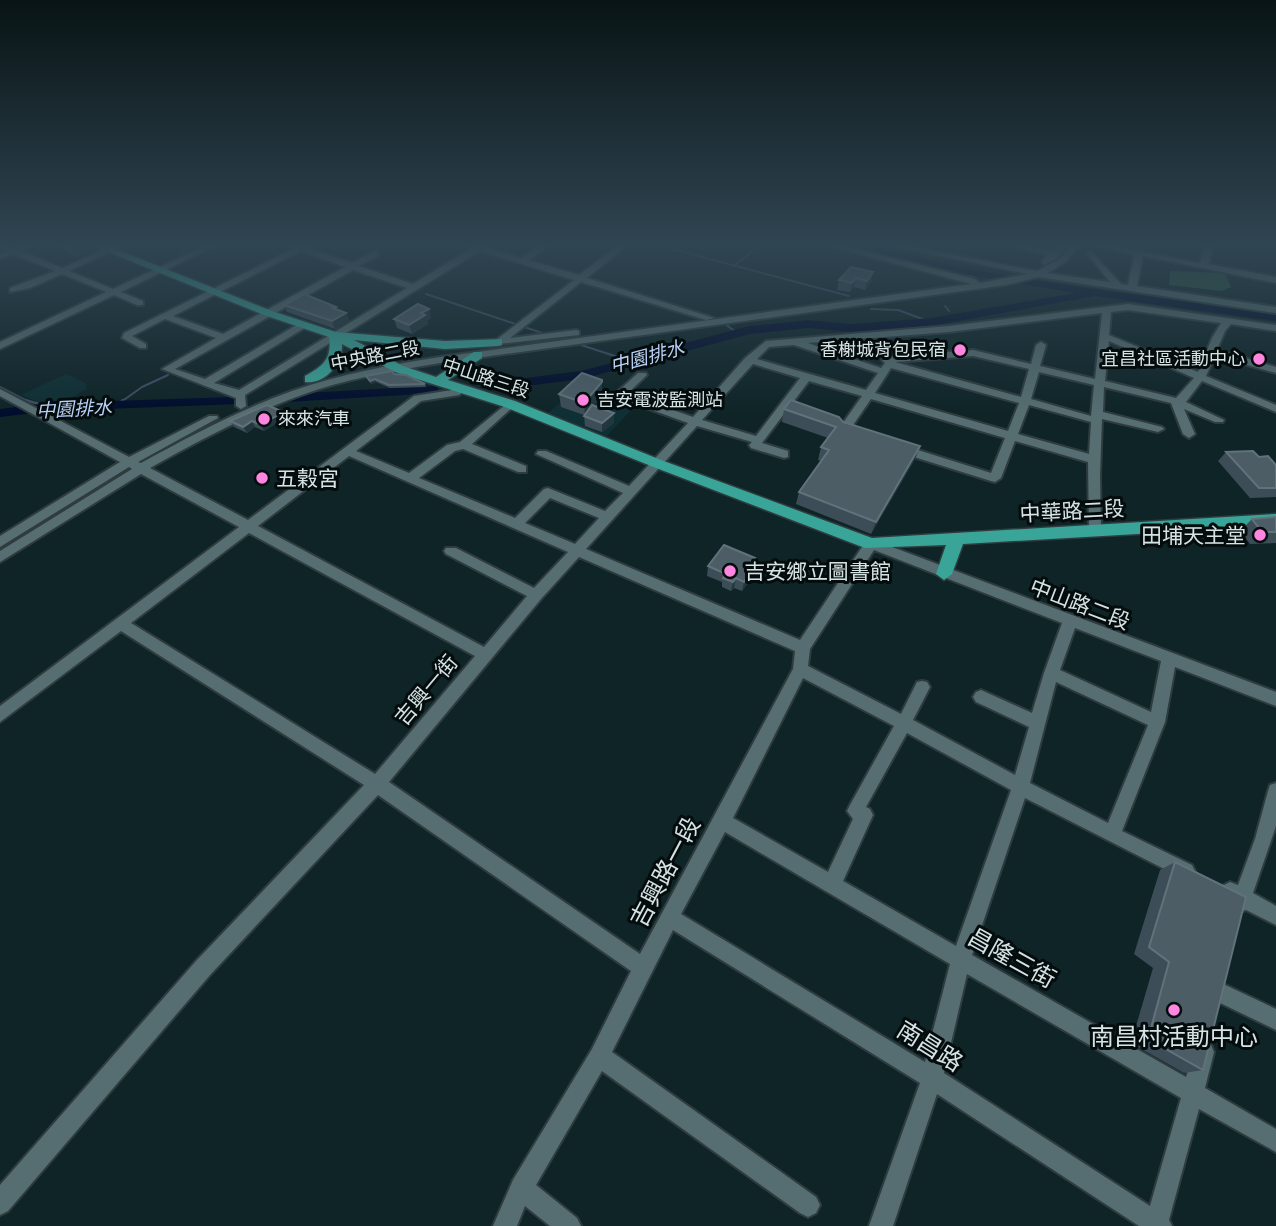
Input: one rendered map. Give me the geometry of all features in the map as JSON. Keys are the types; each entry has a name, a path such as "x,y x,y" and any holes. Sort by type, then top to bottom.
{"main road":[{"name":"中山路三段","path":"237,300 335,335 399,369 510,404 656,463 871,544"},
{"path":"310,379 335,361 338,347 335,335 445,345 498,342"},
{"path":"438,381 478,355"},
{"name":"中華路二段","path":"871,544 1276,520"},
{"path":"944,574 956,540"}],"street":[{"path":"0,346 97,300"},
{"path":"133,300 140,303"},
{"path":"143,346 127,338 127,335 196,300"},
{"path":"241,406 241,396 167,369 292,300"},
{"path":"235,394 394,300"},
{"path":"498,342 552,300"},
{"path":"652,300 709,318"},
{"name":"中央路二段","path":"0,542 136,464 233,419 297,393 346,378 478,355 793,326 901,300"},
{"path":"1209,300 1276,310"},
{"path":"882,354 1128,307 1276,328"},
{"path":"1096,530 1093,490 1107,309"},
{"path":"165,316 224,338"},
{"name":"中央路二段","path":"0,557 188,430 310,379 498,342 709,318 793,326"},
{"path":"1180,394 1201,377 1213,352 1220,327 1230,320"},
{"path":"208,382 303,325"},
{"path":"793,326 1025,401 1158,429"},
{"name":"吉興一街","path":"0,1203 203,968 377,783 537,595 766,344 793,326 882,354 957,341"},
{"path":"1104,336 1276,409"},
{"path":"957,341 1035,368 1100,382 1180,394 1219,420"},
{"path":"895,447 995,478 1003,464 1009,437 1025,401 1041,345"},
{"path":"1213,352 1276,370"},
{"path":"870,439 844,430 868,396 882,354"},
{"path":"750,360 1095,460"},
{"path":"642,375 620,395 696,422 759,440"},
{"path":"783,454 755,445 806,377"},
{"path":"0,715 418,398 455,393 462,388"},
{"path":"0,392 485,654"},
{"path":"1180,394 1189,433"},
{"path":"411,478 451,448 464,445 510,404"},
{"path":"464,445 522,468"},
{"path":"349,452 803,648"},
{"path":"542,454 630,491"},
{"path":"516,525 548,492 607,517"},
{"name":"中山路二段","path":"871,544 1276,699"},
{"name":"吉興路一段","path":"505,1226 521,1188 599,1056 669,916 722,821 800,669 803,648 871,544"},
{"path":"452,551 537,595"},
{"path":"881,1226 932,1078 961,960 1021,785 1051,673 1070,622"},
{"path":"121,624 377,783 645,968"},
{"path":"1112,834 1148,738 1157,722 1169,660"},
{"path":"800,669 906,722 1112,834 1276,916"},
{"path":"1051,673 1157,722"},
{"path":"833,882 864,816 856,811 864,792 906,722 922,687"},
{"path":"981,697 1037,723"},
{"path":"1236,924 1242,897 1264,839 1276,791"},
{"name":"昌隆三街","path":"722,821 833,882 961,960 1070,1020 1276,1141"},
{"name":"南昌路","path":"669,916 932,1078 1158,1226"},
{"path":"1158,1226 1181,1127 1193,1094 1221,985 1276,1020"},
{"path":"599,1056 808,1205"},
{"path":"521,1188 569,1226"}],"shaded area":[{"path":"66,374 86,383 86,389 70,399 43,404 21,395"},
{"path":"581,384 618,396 614,400 618,404 636,405 607,436 548,413"}],"building":[{"path":"293,300 319,300 346,313 332,321 284,305"},
{"path":"418,304 429,309 421,313 425,315 409,325 394,319"},
{"path":"392,371 425,384 389,385 375,379 370,381 366,376"},
{"path":"582,373 602,380 584,403 559,394"},
{"path":"791,400 839,417 843,422 920,446 876,522 799,492 829,450 821,447 836,427 784,409"},
{"path":"267,405 283,412 261,425 252,421 243,427 230,421"},
{"path":"592,405 614,413 602,423 584,416"},
{"path":"1253,451 1259,457 1268,456 1276,465 1276,488 1259,488 1226,452"},
{"path":"1276,517 1276,532 1262,532 1252,519"},
{"name":"吉安鄉立圖書館","path":"724,545 755,558 749,565 754,567 744,582 736,578 733,582 723,578 726,574 708,566"},
{"name":"南昌村活動中心","path":"1175,862 1246,897 1203,1070 1148,1039 1169,962 1149,947"}],"waterway":[{"path":"444,300 545,334"},
{"name":"中園排水","path":"494,386 582,375 749,330 808,324 852,328 931,322 1056,300"},
{"path":"1153,300 1276,317"},
{"path":"945,306 949,311"},
{"path":"871,309 898,310 931,322"},
{"path":"724,323 737,333"},
{"path":"555,337 569,341"},
{"path":"578,344 624,359 626,362"},
{"path":"121,402 142,387 168,375"},
{"path":"0,387 25,400"},
{"name":"中園排水","path":"286,398 433,390"},
{"path":"25,400 50,407"},
{"path":"25,400 29,402"},
{"name":"中園排水","path":"116,405 123,400"},
{"name":"中園排水","path":"0,413 50,407 233,401"}],"place":[{"name":"香榭城背包民宿","path":"960,350"},
{"name":"宜昌社區活動中心","path":"1259,359"},
{"name":"吉安電波監測站","path":"583,400"},
{"name":"來來汽車","path":"264,419"},
{"name":"五榖宮","path":"262,478"},
{"name":"田埔天主堂","path":"1260,535"},
{"name":"吉安鄉立圖書館","path":"730,571"},
{"name":"南昌村活動中心","path":"1174,1010"}]}
